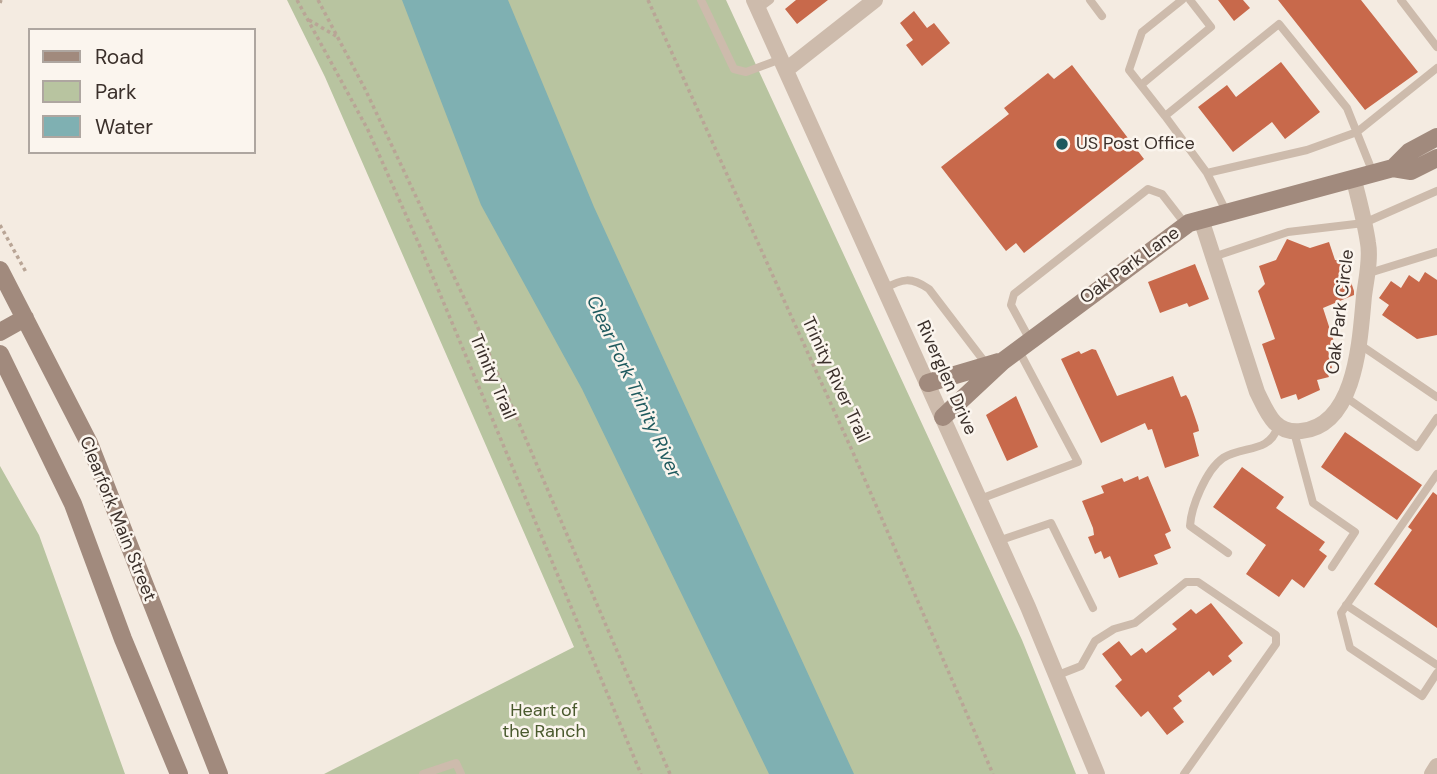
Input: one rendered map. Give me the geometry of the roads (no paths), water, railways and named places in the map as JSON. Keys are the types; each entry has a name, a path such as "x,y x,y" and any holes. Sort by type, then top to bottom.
{"street":[{"path":"784,64 876,0"},
{"name":"Riverglen Drive","path":"761,3 784,64 1058,675 1097,774"},
{"name":"Oak Park Lane","path":"943,417 995,363 1024,345 1193,222 1393,168 1409,152 1437,137"},
{"name":"Oak Park Lane","path":"1393,168 1411,172 1437,158"},
{"name":"Oak Park Circle","path":"1294,432 1315,427 1330,416 1354,378 1369,246 1354,180"},
{"path":"1193,222 1213,257 1257,392 1270,418 1278,427 1294,432"},
{"name":"Clearfork Main Street","path":"0,270 94,455 219,774"},
{"path":"0,332 25,318"},
{"name":"Clearfork Main Street","path":"0,354 54,459 123,639 179,774"},
{"name":"Oak Park Lane","path":"928,383 995,363"},
{"path":"1432,774 1437,766"}],"lane":[{"path":"701,0 734,69 746,72 784,64"},
{"path":"1090,0 1102,16"},
{"path":"1182,0 1142,33 1129,70 1208,173 1226,211"},
{"path":"1141,85 1211,27 1190,0"},
{"path":"1401,0 1437,47"},
{"path":"1165,116 1279,24 1347,108 1373,174"},
{"path":"1208,173 1307,150 1357,132 1437,68"},
{"path":"980,499 1078,462 1024,345 1011,305 1014,294 1148,189 1162,194 1193,222"},
{"path":"1213,257 1288,232 1364,223 1437,191"},
{"path":"1366,274 1437,252"},
{"path":"884,289 902,279 916,281 929,289 995,363"},
{"path":"1359,344 1437,397"},
{"path":"1344,396 1417,447 1437,418"},
{"path":"1228,554 1190,526 1191,506 1224,458 1262,447 1273,439 1278,427"},
{"path":"1294,432 1313,502 1355,532 1332,567"},
{"path":"1437,474 1340,612 1350,648 1422,696 1437,673"},
{"path":"998,541 1051,523 1093,608"},
{"path":"1058,675 1081,666 1095,641 1114,629 1135,623 1186,582 1198,582 1276,635 1276,644 1184,774"},
{"path":"1346,605 1437,665"},
{"path":"423,774 456,763 461,774"}],"water":[{"name":"Clear Fork Trinity River","path":"402,0 508,0 594,207 854,774 769,774 582,389 481,205"}],"place":[{"name":"US Post Office","path":"1062,144"}],"park label":[{"name":"Heart of the Ranch","path":"544,721"}]}
